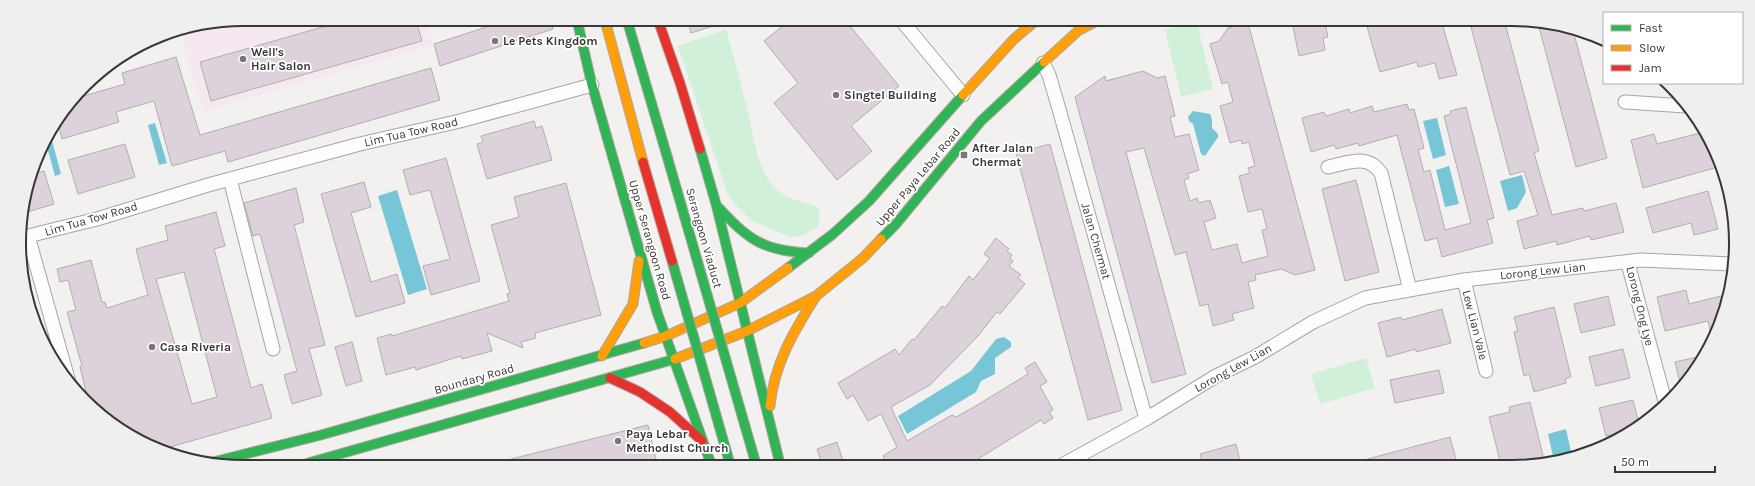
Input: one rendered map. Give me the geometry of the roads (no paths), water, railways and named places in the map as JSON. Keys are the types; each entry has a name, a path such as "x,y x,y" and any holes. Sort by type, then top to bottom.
{"main road":[{"name":"Upper Serangoon Road","path":"578,26 592,85 612,147 640,253 666,336 709,460"},
{"path":"607,26 643,162 729,460"},
{"name":"Serangoon Viaduct","path":"629,26 755,460"},
{"path":"660,26 680,83 716,204 779,460"},
{"name":"Upper Paya Lebar Road","path":"740,303 809,253 833,234 869,201 919,143 1014,39 1029,26"},
{"name":"Upper Paya Lebar Road","path":"747,331 816,296 869,252 896,224 981,121 1079,30 1087,26"},
{"path":"716,204 736,226 761,244 775,250 789,253 809,253"},
{"path":"602,356 633,304 640,253"},
{"path":"770,424 770,390 776,368 788,343 816,296"},
{"name":"Boundary Road","path":"224,459 321,435 602,356 666,336 740,303"},
{"path":"319,460 675,359 747,331"},
{"path":"610,378 640,392 665,408 702,441"}],"street":[{"path":"906,26 963,95"},
{"name":"Jalan Chermat","path":"1043,63 1049,75 1059,109 1146,419"},
{"name":"Lim Tua Tow Road","path":"65,366 28,236 97,219 230,179 381,138 460,121 592,85"},
{"path":"1625,102 1680,106"},
{"path":"1328,167 1367,161 1375,165 1381,173 1410,290"},
{"path":"230,179 273,349"},
{"name":"Lorong Lew Lian","path":"1071,460 1146,419 1216,376 1256,357 1313,322 1365,298 1464,280 1629,261"},
{"name":"Lorong Ong Lye","path":"1664,397 1629,267 1629,261 1692,261 1728,264"},
{"name":"Lew Lian Vale","path":"1464,280 1486,371"}],"water":[{"path":"1193,111 1210,114 1212,119 1212,128 1218,134 1218,137 1205,156 1201,154 1193,124 1189,121 1188,117"},
{"path":"1437,118 1446,155 1433,159 1423,121"},
{"path":"155,123 167,163 159,165 148,125"},
{"path":"52,140 61,174 55,176 47,149"},
{"path":"1449,166 1459,204 1445,207 1436,170"},
{"path":"1522,175 1526,192 1517,208 1508,211 1500,181"},
{"path":"397,190 427,289 408,295 378,196"},
{"path":"1004,337 1011,342 1011,347 995,358 995,374 981,381 976,392 907,434 898,416 971,371 996,339"},
{"path":"1566,429 1571,452 1553,456 1548,434"}],"place":[{"name":"Le Pets Kingdom","path":"495,41"},
{"name":"Well's Hair Salon","path":"243,59"},
{"name":"Singtel Building","path":"836,95"},
{"name":"After Jalan Chermat","path":"964,155"},
{"name":"Casa Riveria","path":"152,347"},
{"name":"Paya Lebar Methodist Church","path":"618,441"}]}
